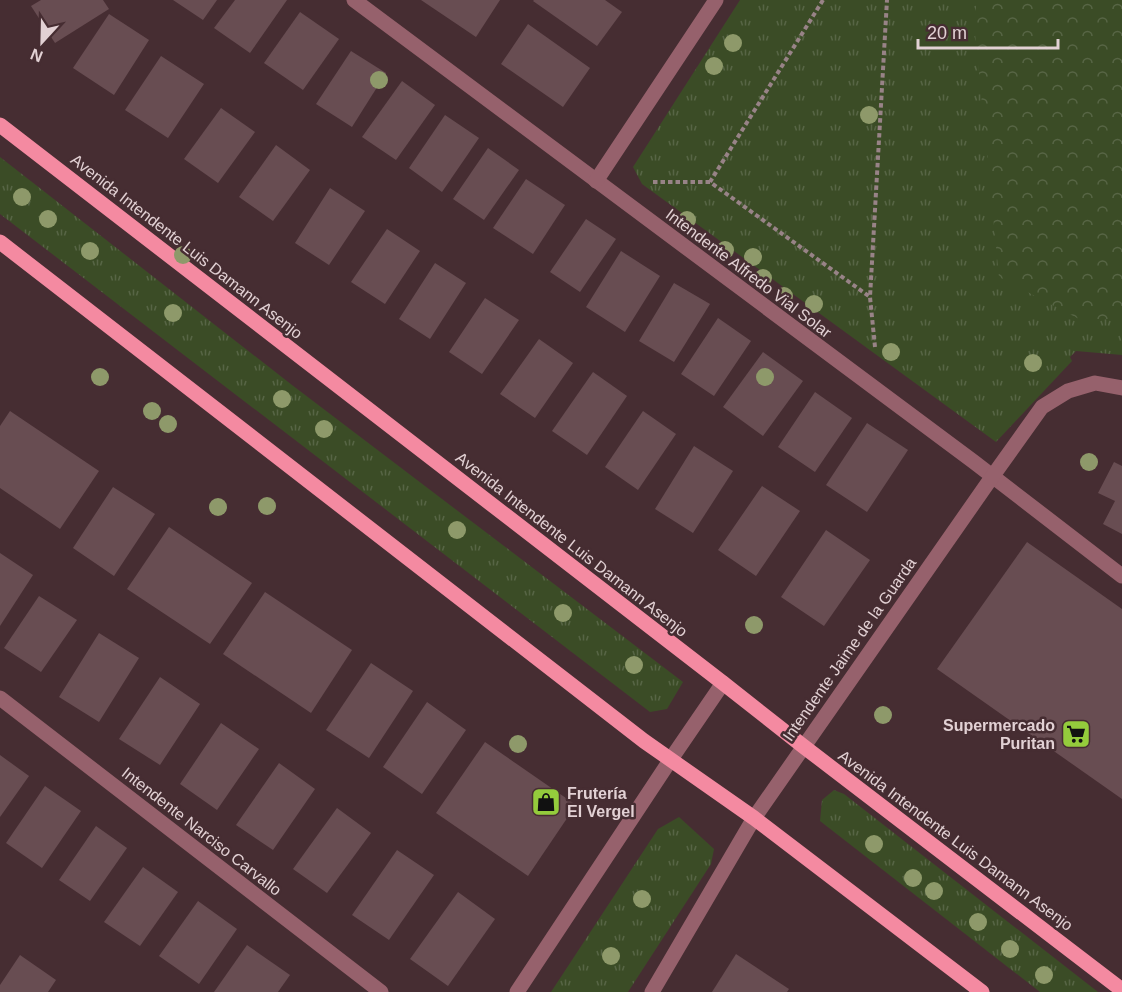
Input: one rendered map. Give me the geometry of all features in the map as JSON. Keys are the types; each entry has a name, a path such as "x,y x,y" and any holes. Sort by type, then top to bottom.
{"main road":[{"name":"Avenida Intendente Luis Damann Asenjo","path":"0,125 1122,990"},
{"path":"0,242 644,741 754,818 982,992"}],"street":[{"path":"596,181 716,0"},
{"name":"Intendente Alfredo Vial Solar","path":"356,1 1122,576"},
{"name":"Intendente Jaime de la Guarda","path":"652,992 754,818 1042,407 1068,391 1095,383 1122,388"},
{"path":"517,992 723,683"},
{"name":"Intendente Narciso Carvallo","path":"0,698 381,992"}],"path":[{"path":"823,0 710,182 870,297"},
{"path":"879,393 870,297 887,0"}],"green space":[{"path":"740,0 1122,0 1122,355 1076,351 1070,357 1072,361 996,442 642,184 633,167"},
{"path":"977,0 1122,0 1122,319 1079,319 999,277 974,23"},
{"path":"0,157 292,385 683,682 667,709 650,712 0,214"},
{"path":"834,790 844,794 1098,992 1040,992 820,821 822,800"},
{"path":"679,817 714,849 711,864 628,992 551,992 658,829"}],"building":[{"path":"41,0 103,0 109,9 55,43 31,6"},
{"path":"173,0 217,0 203,20"},
{"path":"235,0 287,0 250,53 214,28"},
{"path":"421,0 500,0 476,37"},
{"path":"534,0 605,0 622,12 597,46"},
{"path":"300,12 339,39 303,90 264,63"},
{"path":"109,14 149,40 114,95 73,68"},
{"path":"528,24 590,68 563,107 501,64"},
{"path":"351,51 386,73 352,127 316,104"},
{"path":"161,56 204,84 168,138 125,110"},
{"path":"402,81 435,105 396,160 362,137"},
{"path":"221,108 255,132 218,183 184,159"},
{"path":"445,115 479,138 442,192 409,168"},
{"path":"276,145 310,170 273,221 239,197"},
{"path":"488,148 519,170 484,220 453,199"},
{"path":"526,179 565,205 533,254 493,228"},
{"path":"330,188 365,211 329,265 295,243"},
{"path":"586,219 616,239 580,292 550,272"},
{"path":"387,229 420,251 385,304 351,282"},
{"path":"621,251 660,276 625,332 586,307"},
{"path":"435,263 466,283 430,339 399,319"},
{"path":"674,283 710,304 674,362 639,341"},
{"path":"485,298 519,320 482,374 449,352"},
{"path":"718,318 751,341 714,396 681,374"},
{"path":"539,339 573,363 535,418 500,394"},
{"path":"763,352 803,381 763,436 723,407"},
{"path":"593,372 627,396 587,455 552,431"},
{"path":"815,392 852,418 815,472 778,447"},
{"path":"10,411 99,471 60,529 0,488 0,426"},
{"path":"643,411 676,434 638,490 605,467"},
{"path":"867,423 908,450 867,512 826,485"},
{"path":"694,446 733,471 693,533 655,509"},
{"path":"1114,462 1122,466 1122,534 1103,524 1115,501 1098,493"},
{"path":"762,486 800,511 756,576 718,550"},
{"path":"113,487 155,514 114,576 73,548"},
{"path":"169,527 252,583 210,644 127,589"},
{"path":"826,530 870,560 824,626 781,597"},
{"name":"Supermercado Puritan","path":"1027,542 1122,609 1122,799 937,669"},
{"path":"0,553 33,575 0,626"},
{"path":"265,592 352,650 311,713 223,654"},
{"path":"39,596 77,620 41,672 4,648"},
{"path":"99,633 139,658 99,722 59,697"},
{"path":"371,663 413,691 369,758 326,730"},
{"path":"160,677 200,704 160,765 119,739"},
{"path":"427,702 466,730 422,794 383,767"},
{"path":"221,723 259,749 217,810 180,784"},
{"path":"485,742 576,805 528,876 436,813"},
{"path":"0,755 29,776 0,817"},
{"path":"279,763 315,789 273,850 236,825"},
{"path":"45,786 81,811 42,868 6,843"},
{"path":"337,808 371,833 327,893 293,869"},
{"path":"96,826 127,848 90,901 59,880"},
{"path":"397,850 434,875 389,940 352,915"},
{"path":"143,867 178,892 140,946 104,922"},
{"path":"458,892 495,919 448,986 410,959"},
{"path":"198,901 237,929 199,984 159,956"},
{"path":"247,945 290,975 278,992 214,992"},
{"path":"736,954 789,989 787,992 712,992"},
{"path":"20,955 56,980 48,992 0,992 0,985"}],"place":[{"name":"Supermercado Puritan","path":"1076,734"},
{"name":"Frutería El Vergel","path":"546,802"}]}
